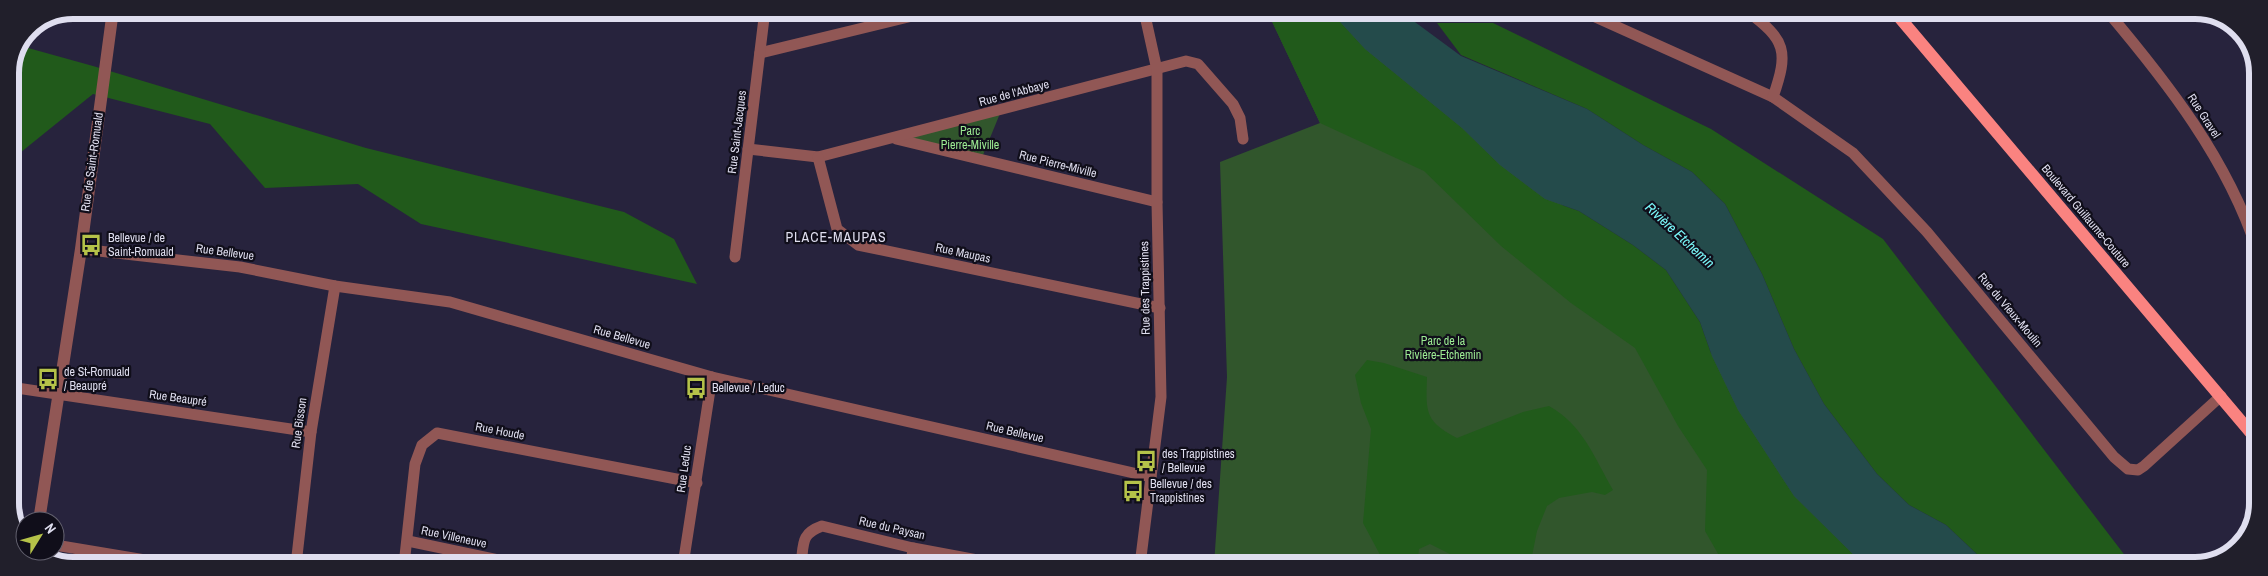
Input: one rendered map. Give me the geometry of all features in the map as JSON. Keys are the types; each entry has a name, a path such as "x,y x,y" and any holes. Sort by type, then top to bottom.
{"main road":[{"name":"Boulevard Guillaume-Couture","path":"1901,19 2249,430"}],"street":[{"name":"Rue de Saint-Romuald","path":"40,511 80,249 112,19"},
{"name":"Rue Saint-Jacques","path":"735,257 764,19"},
{"path":"760,53 897,19"},
{"name":"Rue des Trappistines","path":"1141,557 1161,397 1156,202 1157,70 1146,19"},
{"name":"Rue du Vieux-Moulin","path":"1600,19 1773,97 1853,152 1871,169 1927,232 2120,464 2133,470 2144,466 2220,396"},
{"path":"1758,19 1767,26 1780,44 1783,55 1782,71 1773,97"},
{"name":"Rue Gravel","path":"2114,19 2160,75 2195,124 2226,178 2249,231"},
{"name":"Rue de l'Abbaye","path":"748,150 818,157 894,139 1186,61 1198,64 1233,104 1240,118 1243,139"},
{"name":"Rue Pierre-Miville","path":"894,139 1156,202"},
{"name":"Rue Maupas","path":"818,157 837,229 858,245 1160,308"},
{"name":"Rue Bellevue","path":"80,249 240,267 335,286 450,302 712,376 1151,477"},
{"name":"Rue Bisson","path":"297,557 311,432 335,286"},
{"name":"Rue Leduc","path":"684,557 712,376"},
{"name":"Rue Beaupré","path":"19,388 311,432"},
{"name":"Rue Houde","path":"405,557 415,464 422,445 437,433 696,483"},
{"name":"Rue du Paysan","path":"802,557 804,539 811,530 822,526 913,548 961,557"},
{"name":"Rue Villeneuve","path":"408,541 485,557"},
{"path":"65,547 127,557"},
{"path":"912,557 913,548"}],"green space":[{"name":"Parc de la Rivière-Etchemin","path":"1271,19 1375,19 1916,557 1215,557 1227,377 1220,162 1320,123"},
{"path":"1271,19 1337,19 1365,49 1462,128 1500,165 1545,199 1579,211 1633,245 1666,270 1700,322 1712,356 1738,410 1794,496 1856,557 1720,557 1705,531 1707,470 1678,426 1635,348 1571,303 1501,246 1424,171 1320,123"},
{"path":"1437,23 1493,23 1711,129 1883,239 2126,557 1980,557 1946,525 1909,505 1877,474 1824,404 1794,349 1762,274 1725,204 1692,172 1643,145 1587,109 1461,55"},
{"path":"26,47 366,148 624,212 674,239 697,284 421,224 358,184 265,188 210,124 93,94 19,154 19,73 20,62"},
{"name":"Parc Pierre-Miville","path":"1001,111 981,160 894,139"},
{"path":"1367,360 1384,363 1427,377 1427,407 1429,414 1438,426 1457,438 1523,412 1549,406 1571,422 1579,432 1613,490 1605,495 1592,492 1559,498 1547,506 1537,531 1532,557 1456,557 1430,544 1419,549 1418,557 1381,557 1363,523 1371,429 1361,403 1355,375"}],"water":[{"name":"Rivière Etchemin","path":"1337,19 1411,19 1461,56 1587,109 1643,145 1692,172 1725,204 1762,274 1794,349 1824,404 1877,474 1909,505 1946,525 1980,557 1856,557 1794,496 1738,410 1712,356 1700,322 1666,270 1633,245 1579,211 1545,199 1500,165 1462,128 1365,49"}],"place":[{"name":"Bellevue / de Saint-Romuald","path":"91,245"},
{"name":"de St-Romuald / Beaupré","path":"48,379"},
{"name":"Bellevue / Leduc","path":"696,388"},
{"name":"des Trappistines / Bellevue","path":"1146,461"},
{"name":"Bellevue / des Trappistines","path":"1133,491"}],"district":[{"name":"PLACE-MAUPAS","path":"836,237"}]}
